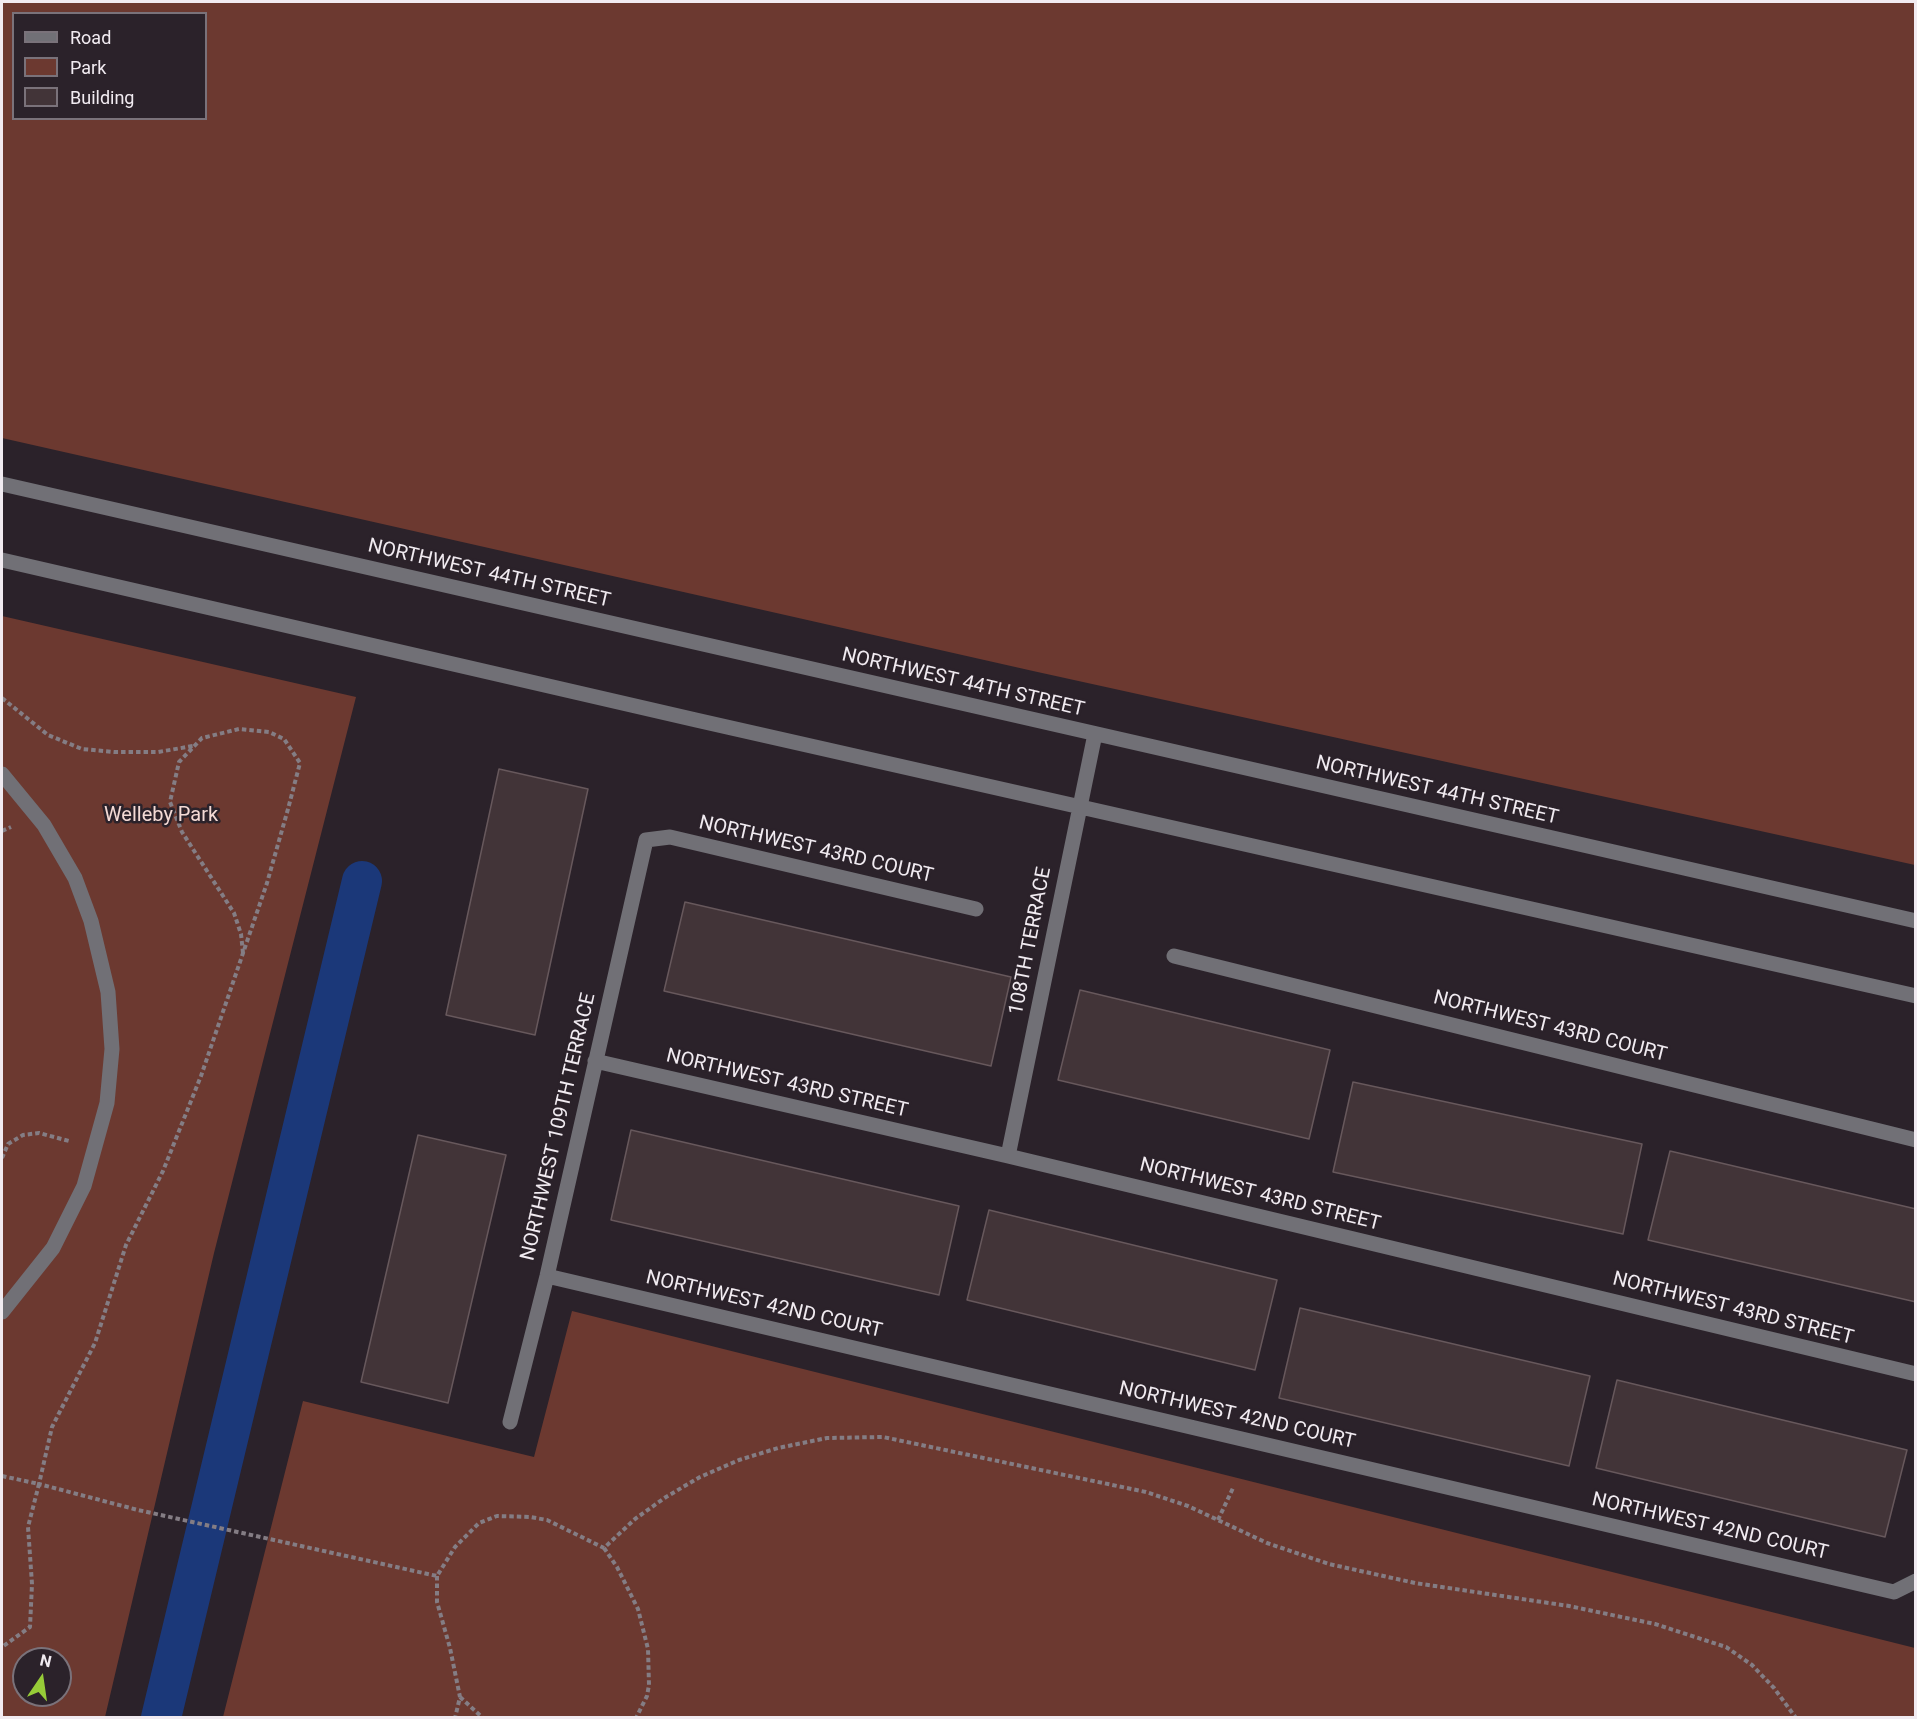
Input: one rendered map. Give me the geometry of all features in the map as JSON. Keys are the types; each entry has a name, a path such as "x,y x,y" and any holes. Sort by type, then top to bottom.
{"street":[{"name":"NORTHWEST 44TH STREET","path":"2,484 1916,921"},
{"path":"2,561 1916,996"},
{"name":"108TH TERRACE","path":"1008,1156 1095,734"},
{"path":"2,774 44,825 75,878 91,921 108,992 112,1048 107,1102 84,1186 52,1248 2,1312"},
{"name":"NORTHWEST 43RD COURT","path":"646,840 670,837 976,909"},
{"name":"NORTHWEST 109TH TERRACE","path":"510,1422 547,1276 646,840"},
{"name":"NORTHWEST 43RD COURT","path":"1174,956 1916,1140"},
{"name":"NORTHWEST 43RD STREET","path":"595,1061 1008,1156 1916,1374"},
{"name":"NORTHWEST 42ND COURT","path":"547,1276 1894,1592 1916,1581"}],"path":[{"path":"2,698 48,735 82,749 158,752 194,746"},
{"path":"2,1647 30,1627 32,1584 27,1527 52,1427 95,1343 126,1245 164,1172 201,1076 267,883 300,763 284,739 269,732 239,729 202,738 194,746 179,762 170,802 182,832 234,912 241,934 243,953"},
{"path":"2,1158 8,1144 22,1135 39,1133 78,1144"},
{"path":"604,1548 635,1519 700,1477 739,1460 778,1448 827,1438 883,1437 935,1446 986,1460 1146,1492 1188,1506 1267,1543 1329,1564 1415,1583 1612,1614 1655,1624 1726,1647 1752,1665 1774,1688 1796,1718"},
{"path":"2,1476 138,1510 437,1576"},
{"path":"1218,1520 1233,1488"},
{"path":"455,1718 460,1697 450,1648 436,1602 437,1576 455,1547 479,1523 497,1516 547,1520 604,1548 617,1567 638,1609 648,1649 649,1685 647,1696 636,1718"},
{"path":"460,1697 483,1718"}],"green space":[{"path":"2,2 1915,2 1915,865 1033,671 2,438"},
{"name":"Welleby Park","path":"2,616 356,697 214,1253 105,1717 2,1718"},
{"path":"572,1311 1915,1648 1915,1717 223,1717 303,1401 534,1457"}],"building":[{"path":"499,769 588,789 535,1035 446,1015"},
{"path":"685,902 1011,977 991,1066 664,991"},
{"path":"1080,990 1330,1050 1309,1139 1058,1080"},
{"path":"1353,1082 1642,1144 1623,1234 1333,1172"},
{"path":"631,1130 959,1206 939,1295 611,1220"},
{"path":"418,1135 506,1155 448,1403 361,1382"},
{"path":"1670,1151 1916,1209 1916,1302 1648,1240"},
{"path":"989,1210 1277,1280 1255,1370 967,1300"},
{"path":"1300,1308 1590,1376 1569,1466 1279,1398"},
{"path":"1617,1380 1907,1450 1885,1537 1596,1468"}],"waterway":[{"path":"161,1718 362,881"}]}
